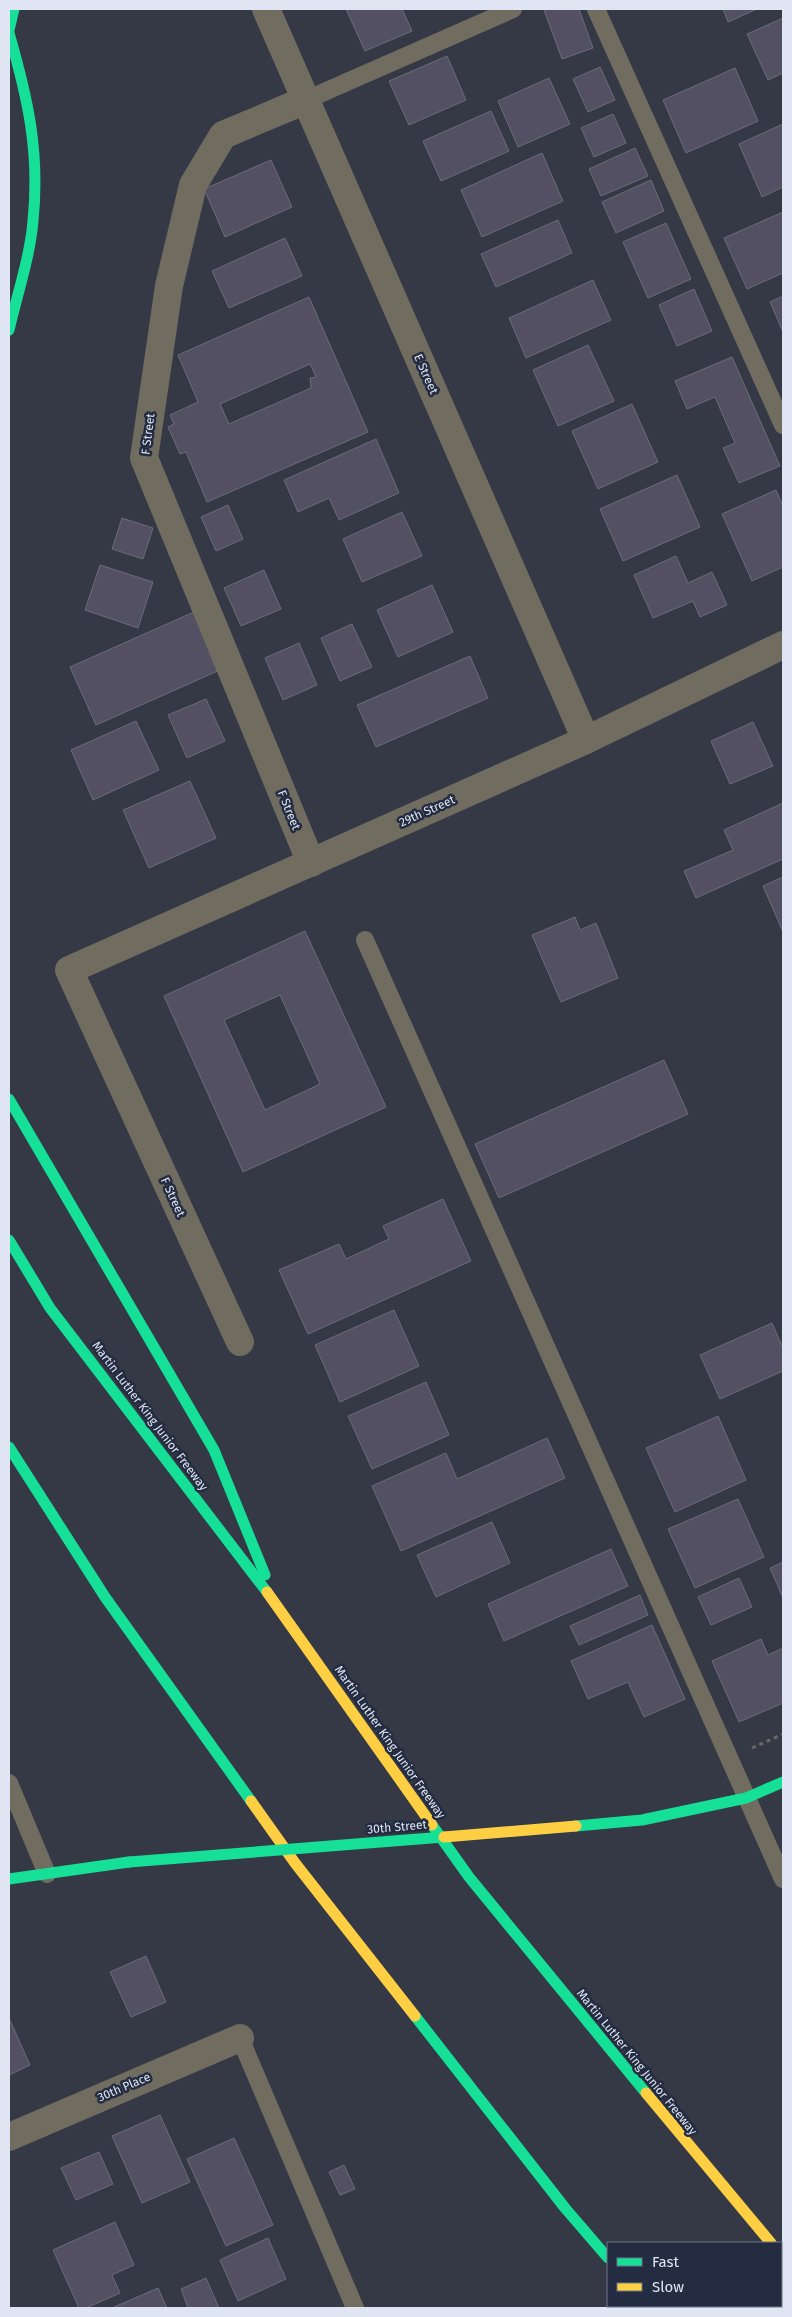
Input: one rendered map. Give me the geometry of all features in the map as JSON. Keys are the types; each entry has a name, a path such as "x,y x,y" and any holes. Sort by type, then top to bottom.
{"main road":[{"path":"9,330 33,223 36,163 27,96 9,31 14,9"},
{"path":"9,1099 214,1450 279,1608"},
{"name":"Martin Luther King Junior Freeway","path":"9,1240 50,1308 279,1608 469,1877 733,2200 771,2242"},
{"path":"9,1447 105,1597 295,1863 565,2208 607,2257"},
{"path":"39,1515 105,1597"},
{"name":"30th Street","path":"9,1879 129,1862 642,1820 746,1798 783,1782"}],"street":[{"name":"E Street","path":"266,9 586,740"},
{"name":"F Street","path":"306,100 223,135 193,185 169,286 144,458 311,863"},
{"name":"29th Street","path":"69,970 586,740 783,645"},
{"name":"F Street","path":"69,970 240,1342"},
{"name":"30th Place","path":"9,2137 240,2038"}],"lane":[{"path":"306,100 513,9"},
{"path":"596,9 783,425"},
{"path":"365,940 783,1879"},
{"path":"9,1783 47,1874"},
{"path":"240,2038 355,2308"}],"building":[{"path":"346,9 402,9 412,31 365,51"},
{"path":"579,9 593,48 562,59 544,10"},
{"path":"723,9 757,9 728,22"},
{"path":"783,18 783,73 768,80 747,34"},
{"path":"447,56 466,100 409,125 389,81"},
{"path":"600,67 615,100 588,112 573,79"},
{"path":"735,68 758,121 686,153 663,100"},
{"path":"549,78 570,124 518,147 498,101"},
{"path":"491,111 509,151 441,181 423,141"},
{"path":"613,114 626,143 594,157 581,128"},
{"path":"783,124 783,187 762,197 739,144"},
{"path":"635,148 648,176 601,196 589,169"},
{"path":"542,153 563,201 482,237 461,190"},
{"path":"271,160 292,207 225,237 204,189"},
{"path":"651,180 664,211 616,233 602,202"},
{"path":"783,212 783,273 747,289 724,238"},
{"path":"558,220 572,253 496,287 481,254"},
{"path":"666,223 691,279 648,298 623,242"},
{"path":"285,238 302,276 229,308 212,271"},
{"path":"593,280 611,320 526,358 509,318"},
{"path":"694,289 712,331 677,346 659,305"},
{"path":"783,296 783,332 770,302"},
{"path":"309,297 368,432 207,502 186,452 180,454 168,427 174,424 170,415 198,402 178,355","holes":["310,364 316,377 310,378 311,388 229,424 220,404"]},
{"path":"588,345 614,401 558,426 533,370"},
{"path":"732,357 780,466 739,483 723,448 735,443 715,397 687,409 675,381"},
{"path":"632,404 658,462 598,489 572,431"},
{"path":"376,439 399,493 339,520 329,498 298,512 284,480"},
{"path":"677,475 700,527 623,561 600,509"},
{"path":"776,490 783,506 783,567 752,581 722,514"},
{"path":"228,505 243,539 216,551 201,517"},
{"path":"402,512 422,556 362,582 343,539"},
{"path":"122,518 153,528 143,559 112,549"},
{"path":"676,556 688,583 712,572 727,605 700,617 693,601 653,618 634,575"},
{"path":"100,565 153,582 138,628 85,610"},
{"path":"264,570 281,609 241,626 224,588"},
{"path":"432,585 453,632 398,657 377,610"},
{"path":"194,612 220,670 96,725 70,667"},
{"path":"352,624 372,667 340,681 321,638"},
{"path":"299,643 317,685 283,700 265,658"},
{"path":"470,656 488,698 376,747 357,705"},
{"path":"206,699 225,741 187,758 168,715"},
{"path":"136,721 159,770 93,800 71,750"},
{"path":"753,722 773,766 730,784 711,741"},
{"path":"190,781 216,838 149,868 123,810"},
{"path":"783,803 783,859 696,898 684,871 733,850 724,830"},
{"path":"783,877 783,932 763,886"},
{"path":"575,917 580,930 596,923 618,978 561,1002 532,935"},
{"path":"305,931 386,1107 243,1172 164,996","holes":["280,995 320,1084 265,1110 224,1020"]},
{"path":"664,1060 688,1114 499,1198 475,1144"},
{"path":"443,1199 471,1261 308,1334 279,1270 339,1244 346,1259 389,1239 383,1226"},
{"path":"394,1310 419,1366 340,1402 315,1345"},
{"path":"772,1323 783,1348 783,1371 720,1399 700,1355"},
{"path":"426,1382 449,1435 372,1469 348,1416"},
{"path":"718,1416 746,1480 675,1512 646,1448"},
{"path":"547,1438 565,1478 401,1551 372,1486 446,1453 457,1479"},
{"path":"738,1499 764,1557 695,1588 668,1529"},
{"path":"492,1522 510,1563 436,1597 417,1555"},
{"path":"611,1549 628,1586 504,1641 488,1604"},
{"path":"783,1562 783,1598 770,1568"},
{"path":"739,1578 752,1607 711,1625 698,1597"},
{"path":"640,1595 648,1615 579,1645 570,1626"},
{"path":"652,1625 685,1699 644,1717 628,1682 588,1699 571,1661"},
{"path":"761,1639 768,1655 783,1648 783,1703 739,1722 712,1661"},
{"path":"146,1956 166,2002 131,2017 110,1972"},
{"path":"9,2018 30,2065 9,2075"},
{"path":"160,2115 190,2182 142,2203 112,2136"},
{"path":"234,2138 273,2225 226,2246 187,2159"},
{"path":"99,2152 113,2184 76,2200 61,2168"},
{"path":"344,2165 355,2189 340,2195 329,2172"},
{"path":"115,2222 134,2265 112,2275 120,2293 86,2308 79,2308 53,2250"},
{"path":"268,2238 286,2279 238,2301 220,2260"},
{"path":"206,2278 219,2308 188,2308 181,2289"},
{"path":"158,2288 167,2308 112,2308"}],"traffic: fast":[{"path":"9,30 14,9"},
{"path":"9,33 27,103 35,172 35,196 31,235 9,330"},
{"path":"9,1099 214,1450 265,1575"},
{"path":"9,1240 50,1308 267,1592"},
{"path":"9,1447 105,1597 251,1801"},
{"path":"576,1826 642,1820 746,1798 783,1782"},
{"path":"432,1825 469,1877 646,2093"},
{"path":"129,1862 444,1837"},
{"path":"9,1879 129,1862"},
{"path":"415,2016 565,2208 607,2257"}],"traffic: slow":[{"path":"267,1592 432,1825"},
{"path":"251,1801 295,1863 415,2016"},
{"path":"444,1837 576,1826"},
{"path":"646,2093 770,2242"}]}
